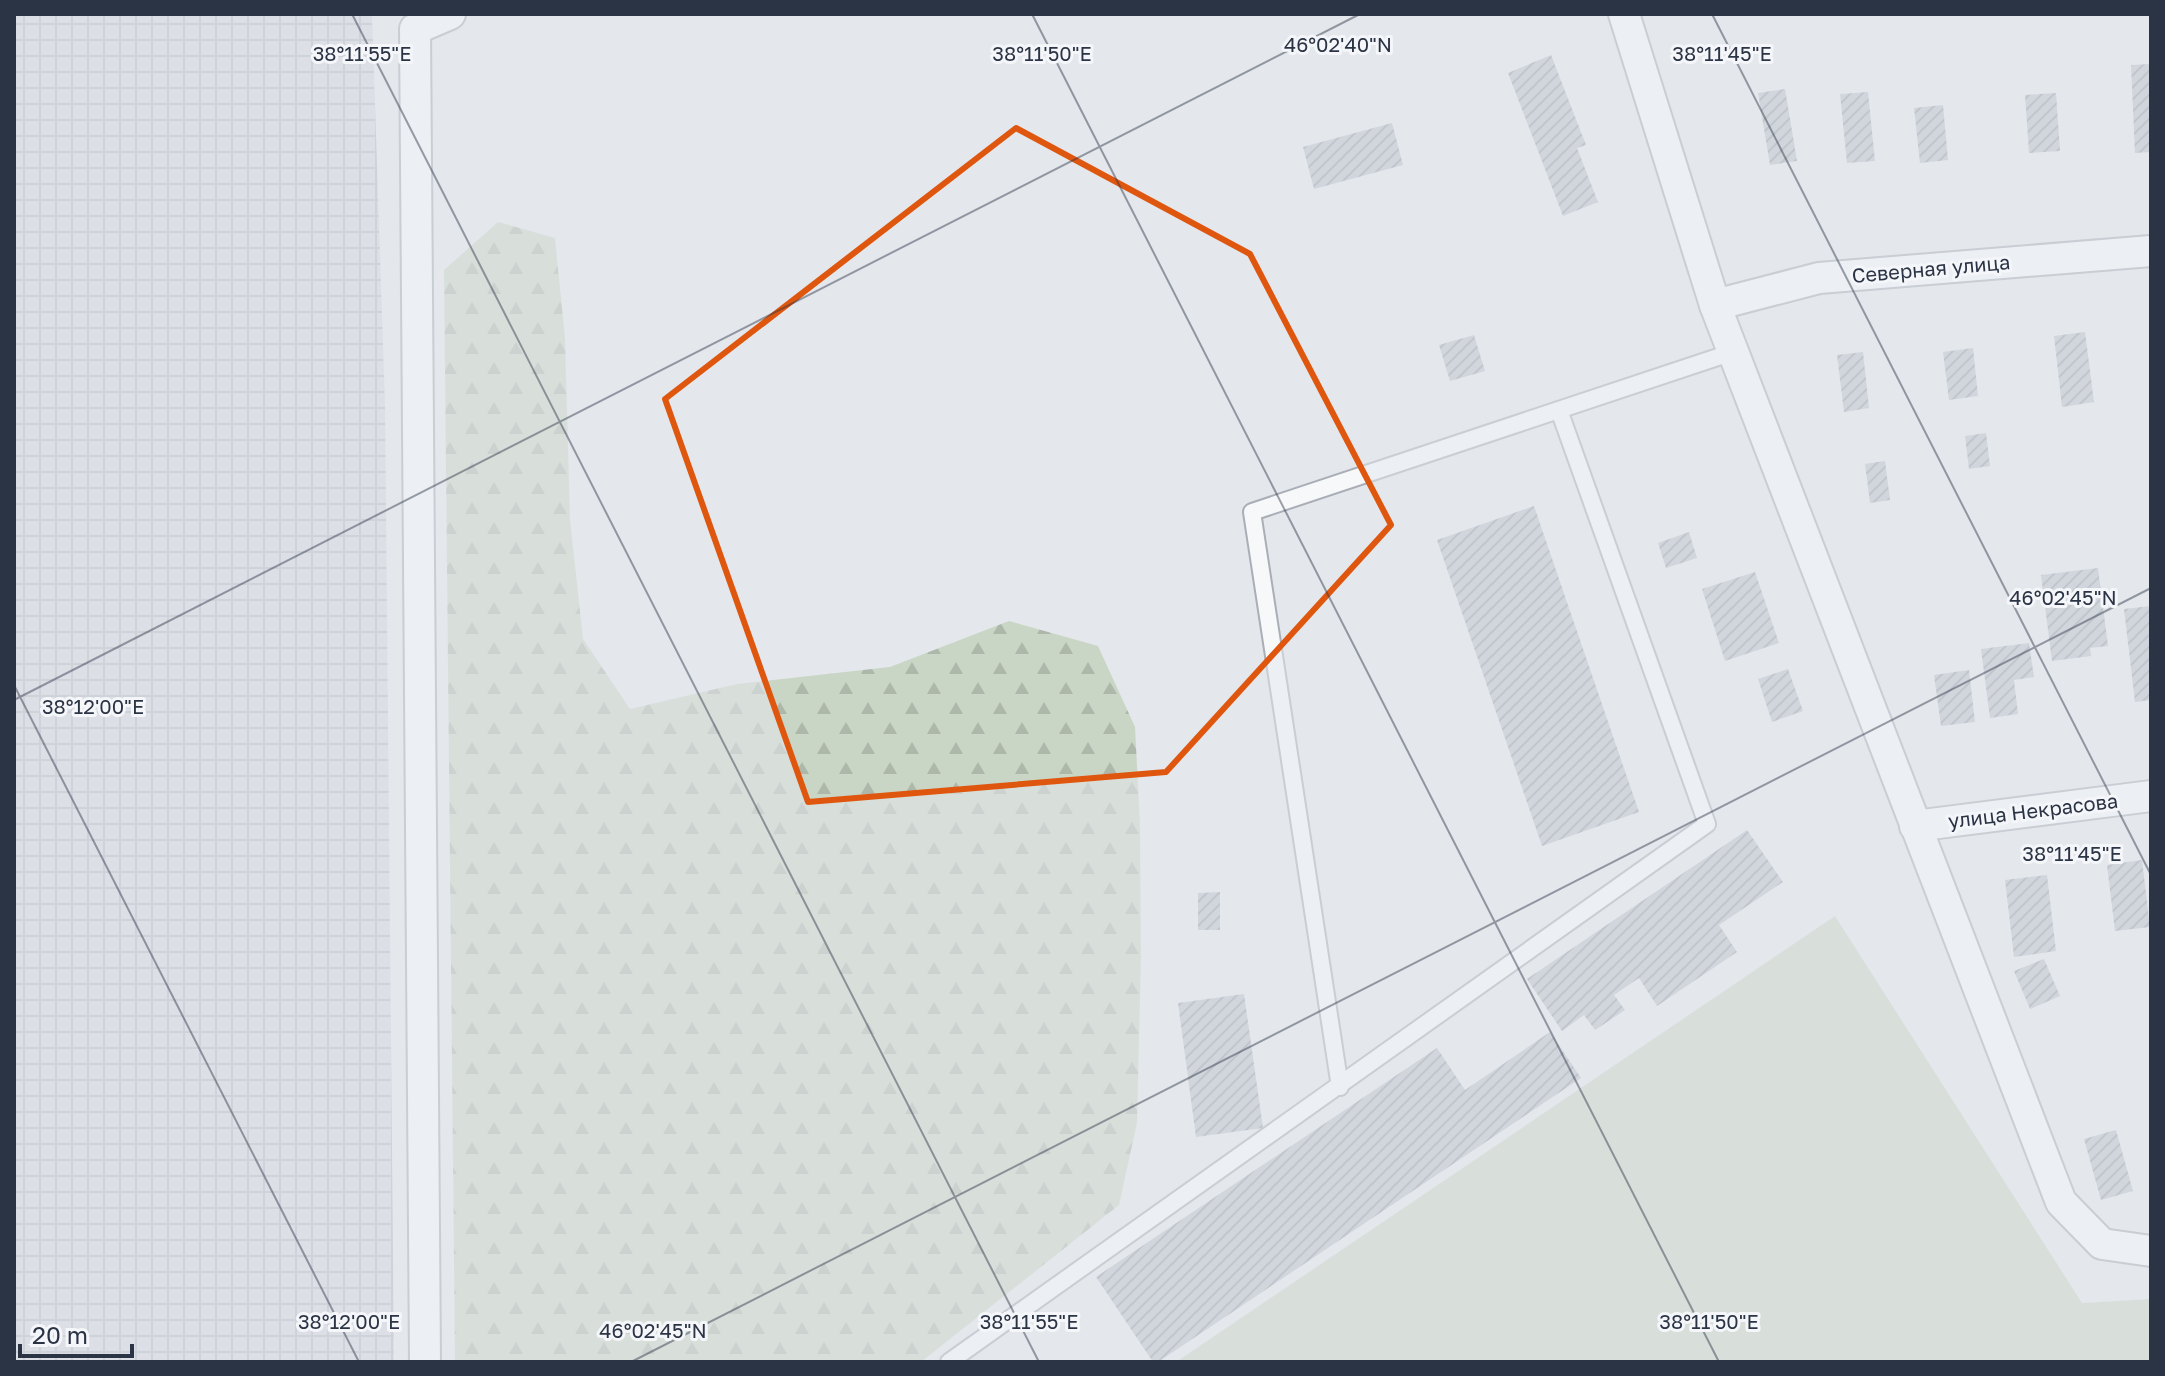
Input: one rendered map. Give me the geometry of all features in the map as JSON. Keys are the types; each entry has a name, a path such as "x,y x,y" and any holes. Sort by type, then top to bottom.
{"street":[{"path":"425,1362 413,21 450,14"},
{"path":"1624,14 1715,305 2061,1202 2102,1244 2151,1251"},
{"name":"Северная улица","path":"1715,305 1819,278 2151,251"},
{"name":"улица Некрасова","path":"1915,826 2151,796"}],"lane":[{"path":"1340,1087 1252,512 1733,352"},
{"path":"949,1362 1707,824 1559,410"}],"highlighted area":[{"path":"1016,128 1250,254 1391,525 1166,772 808,802 665,399"}],"shaded area":[{"path":"14,14 372,14 385,407 394,1362 14,1362"}],"green space":[{"path":"498,222 555,238 565,338 570,519 583,639 630,709 737,684 890,667 1009,621 1098,646 1135,727 1140,825 1141,957 1137,1123 1119,1205 921,1362 455,1362 444,270"},
{"path":"1835,916 2082,1303 2151,1299 2151,1362 1176,1362"}],"building":[{"path":"1551,55 1586,145 1577,148 1598,202 1563,216 1508,73"},
{"path":"2151,64 2151,152 2135,153 2131,65"},
{"path":"1785,89 1797,161 1770,165 1758,93"},
{"path":"1868,92 1875,161 1847,163 1840,94"},
{"path":"2056,93 2060,151 2029,153 2025,95"},
{"path":"1943,105 1948,160 1920,163 1914,108"},
{"path":"1392,123 1403,165 1314,189 1303,147"},
{"path":"2085,332 2094,402 2062,407 2054,336"},
{"path":"1474,335 1485,371 1450,381 1439,345"},
{"path":"1973,348 1978,396 1949,400 1943,352"},
{"path":"1863,352 1869,408 1844,412 1837,355"},
{"path":"1986,433 1990,466 1969,469 1965,436"},
{"path":"1885,461 1890,500 1870,503 1865,464"},
{"path":"1534,506 1639,812 1542,846 1437,540"},
{"path":"1689,532 1697,558 1666,568 1658,543"},
{"path":"2098,568 2108,646 2090,648 2091,656 2052,661 2041,575"},
{"path":"1755,572 1779,643 1725,661 1702,589"},
{"path":"2151,606 2151,700 2135,702 2124,609"},
{"path":"2029,643 2034,677 2014,680 2018,714 1990,718 1981,649"},
{"path":"1788,669 1803,711 1772,722 1758,679"},
{"path":"1969,670 1975,722 1941,726 1934,675"},
{"path":"1747,830 1783,882 1719,925 1737,952 1657,1006 1639,978 1614,995 1625,1010 1595,1030 1584,1015 1562,1031 1527,979"},
{"path":"2142,860 2150,927 2115,931 2107,865"},
{"path":"2047,875 2056,951 2014,957 2005,880"},
{"path":"1220,892 1220,930 1198,930 1198,893"},
{"path":"2044,959 2060,996 2030,1009 2014,971"},
{"path":"1244,994 1263,1128 1196,1137 1178,1003"},
{"path":"1550,1032 1581,1078 1158,1362 1153,1362 1096,1277 1437,1048 1465,1090"},
{"path":"2116,1130 2133,1191 2101,1200 2084,1139"}]}
